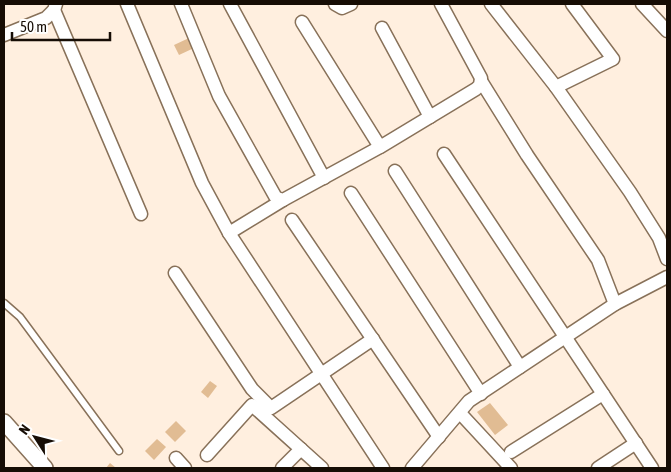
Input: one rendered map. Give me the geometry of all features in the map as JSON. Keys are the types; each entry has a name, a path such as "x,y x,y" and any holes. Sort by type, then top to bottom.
{"street":[{"path":"127,4 202,183 228,233 383,468"},
{"path":"181,4 219,96 275,196 284,200"},
{"path":"230,4 324,178"},
{"path":"335,4 342,8 351,4"},
{"path":"441,4 481,78 481,82 527,155 598,260 615,304"},
{"path":"491,4 556,88 630,192 659,238 667,259"},
{"path":"556,88 613,59 572,4"},
{"path":"642,4 667,30"},
{"path":"4,35 46,18 55,7 141,214"},
{"path":"302,22 380,147"},
{"path":"382,28 430,117"},
{"path":"228,233 380,147 476,89 481,82"},
{"path":"444,154 652,468"},
{"path":"395,171 520,367"},
{"path":"351,193 481,394"},
{"path":"292,220 439,437"},
{"path":"175,273 252,389 271,408 373,339"},
{"path":"412,468 469,402 615,304 667,277"},
{"path":"460,413 505,462 603,394"},
{"path":"207,454 252,405 322,468"},
{"path":"4,422 45,468"},
{"path":"598,468 636,443"},
{"path":"282,468 300,449"},
{"path":"176,458 185,468"}],"lane":[{"path":"4,303 20,317 119,451"}],"building":[{"path":"189,38 194,48 179,55 174,45"},
{"path":"210,381 217,386 208,398 201,392"},
{"path":"490,403 508,425 495,435 477,412"},
{"path":"176,421 186,431 175,442 165,432"},
{"path":"157,439 166,447 154,460 145,451"},
{"path":"110,463 116,468 106,468"}]}
